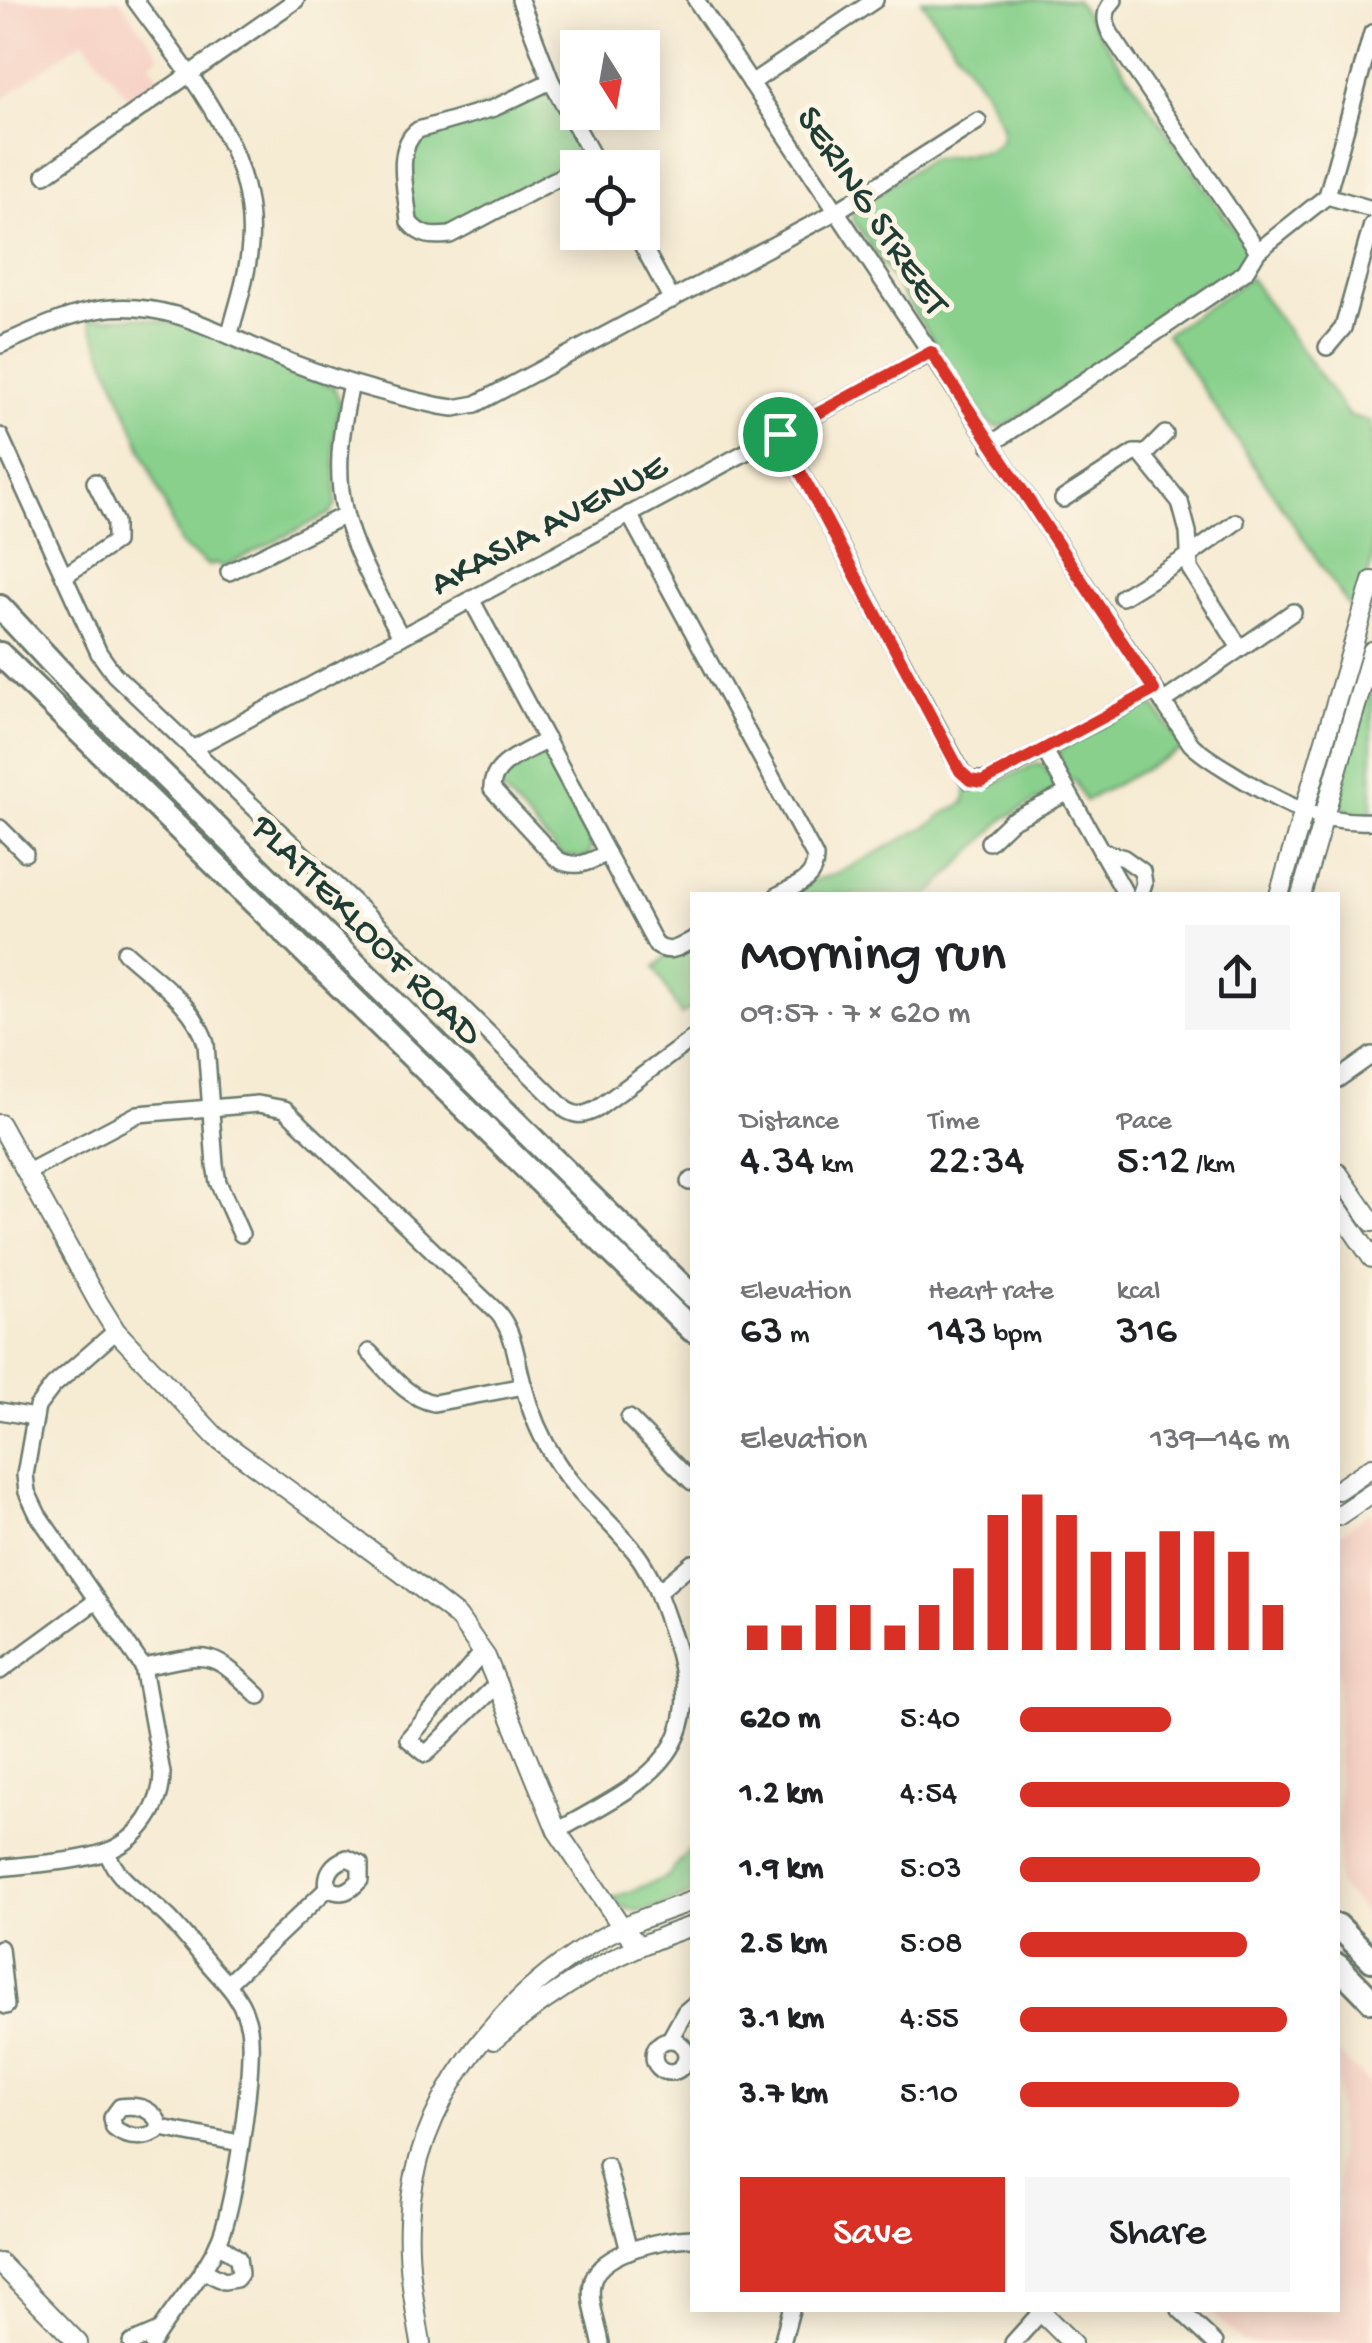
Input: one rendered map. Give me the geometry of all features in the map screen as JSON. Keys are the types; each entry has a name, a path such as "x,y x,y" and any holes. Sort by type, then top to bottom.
{"main road":[{"name":"PLATTEKLOOF ROAD","path":"0,607 83,696 690,1294"},
{"name":"PLATTEKLOOF ROAD","path":"0,654 690,1328"},
{"path":"1340,1928 1372,1960"},
{"path":"1340,1968 1372,2001"}],"street":[{"path":"135,0 226,134 243,178 251,242 230,334"},
{"path":"45,175 296,0"},
{"path":"520,0 551,81 589,150"},
{"name":"SERING STREET","path":"696,0 1196,749 1304,814 1324,819 1372,820"},
{"path":"751,83 875,0"},
{"path":"1114,0 1106,11 1110,33 1258,252"},
{"path":"990,444 1245,272 1258,252 1327,196 1372,32"},
{"path":"551,81 494,108 418,130 408,137 403,148 410,222 416,231 431,237 450,236 560,181"},
{"path":"0,346 70,316 115,308 172,312 351,384 440,406 476,404 837,211 978,121"},
{"path":"1327,196 1372,209"},
{"path":"1327,347 1342,328 1372,225"},
{"path":"645,250 672,300"},
{"name":"AKASIA AVENUE","path":"194,748 931,352"},
{"path":"351,384 338,454 344,516 358,556 401,636"},
{"path":"780,434 964,776 982,782 1158,696 1293,612"},
{"path":"1143,456 1165,434"},
{"path":"0,436 99,654 114,674 566,1110 586,1115 690,1040"},
{"path":"1063,500 1134,452 1143,456 1180,502 1195,580 1240,648"},
{"path":"64,576 115,542 114,522 96,482"},
{"path":"629,514 815,857 815,867 808,878 783,892"},
{"path":"229,572 344,516"},
{"path":"1122,596 1236,522"},
{"path":"1280,892 1372,581"},
{"path":"471,599 656,945 672,950 690,941"},
{"path":"1302,892 1372,650"},
{"path":"547,740 497,769 492,789 568,865 588,862 607,853"},
{"path":"1045,750 1124,892"},
{"path":"989,842 1010,821 1067,793"},
{"path":"0,828 26,853"},
{"path":"1101,851 1124,858 1142,872 1142,892"},
{"path":"124,952 192,1013 202,1027 218,1182 241,1234"},
{"path":"1340,1078 1372,1055"},
{"path":"26,1173 138,1114 272,1106 296,1117 498,1313 514,1341 539,1431 553,1457 588,1502 635,1552 658,1592 684,1675 685,1704 678,1735 659,1766 648,1777 557,1832"},
{"path":"0,1124 116,1331 216,1437 458,1617 483,1652 498,1684 557,1832 638,1945"},
{"path":"1340,1176 1372,1222"},
{"path":"1340,1212 1372,1258"},
{"path":"0,1868 107,1852 123,1843 148,1818 162,1790 142,1667 38,1515 25,1476 34,1416 54,1386 116,1331"},
{"path":"369,1352 410,1394 422,1401 434,1403 524,1386"},
{"path":"0,1411 34,1416"},
{"path":"629,1418 690,1480"},
{"path":"1340,1489 1372,1467"},
{"path":"1340,1515 1372,1493"},
{"path":"658,1592 690,1565"},
{"path":"0,1671 96,1601"},
{"path":"483,1652 408,1739 426,1754 498,1684"},
{"path":"142,1667 196,1657 212,1658 226,1664 259,1696"},
{"path":"107,1852 122,1880 170,1919 227,1984 243,2008 248,2026 249,2067 240,2143 230,2208 218,2243 155,2337 131,2343"},
{"path":"227,1984 328,1888"},
{"path":"421,2343 409,2262 412,2187 430,2132 460,2070 481,2040 536,1983 572,1956 622,1927 689,1903"},
{"path":"460,2070 549,1996 638,1945 690,1927"},
{"path":"0,1948 6,2006"},
{"path":"670,2039 684,2045 690,2061 675,2072 664,2071 656,2064 656,2048 670,2039 690,2008"},
{"path":"162,2128 240,2143"},
{"path":"607,2166 630,2250"},
{"path":"601,2343 591,2292 593,2279 610,2260 630,2250 690,2238"},
{"path":"202,2270 224,2281 240,2274 238,2258 218,2243"},
{"path":"0,2263 78,2343"},
{"path":"782,2343 790,2312"},
{"path":"1013,2343 1039,2312"},
{"path":"1041,2312 1072,2343"},
{"path":"1182,2312 1215,2343"}],"shaded area":[{"path":"0,0 120,0 160,55 150,63 160,78 129,100 84,40 0,101"},
{"path":"1372,1510 1372,1921 1340,1887 1340,1534"},
{"path":"1340,2055 1372,2086 1372,2343 1243,2343 1211,2312 1340,2312"}],"green space":[{"path":"921,0 1076,0 1248,254 1244,265 1007,425 997,427 988,423 852,218 854,209 929,159 988,151 1002,138 1002,126 985,91"},
{"path":"551,81 560,97 560,130 578,130 589,150 560,150 560,177 450,235 409,222 408,137"},
{"path":"1250,278 1348,415 1372,422 1372,562 1355,616 1166,334"},
{"path":"136,317 185,325 334,387 340,402 334,438 336,505 331,513 223,567 217,563 209,566 181,545 89,319"},
{"path":"1372,678 1372,812 1352,813 1340,807 1337,797"},
{"path":"1143,704 1155,707 1184,748 1085,801 1058,761 1060,750"},
{"path":"539,755 551,762 591,838 590,853 584,858 562,856 498,786 501,775"},
{"path":"1037,763 1045,766 1058,789 1005,818 932,892 792,892 837,874 938,820 965,802 967,788 981,790"},
{"path":"690,946 690,1009 681,1015 655,968 666,956"},
{"path":"690,1848 690,1895 640,1911 621,1906 613,1898 667,1877"}],"route":[{"path":"931,352 1154,690 987,780 975,782 964,776 780,434 931,352"}]}
